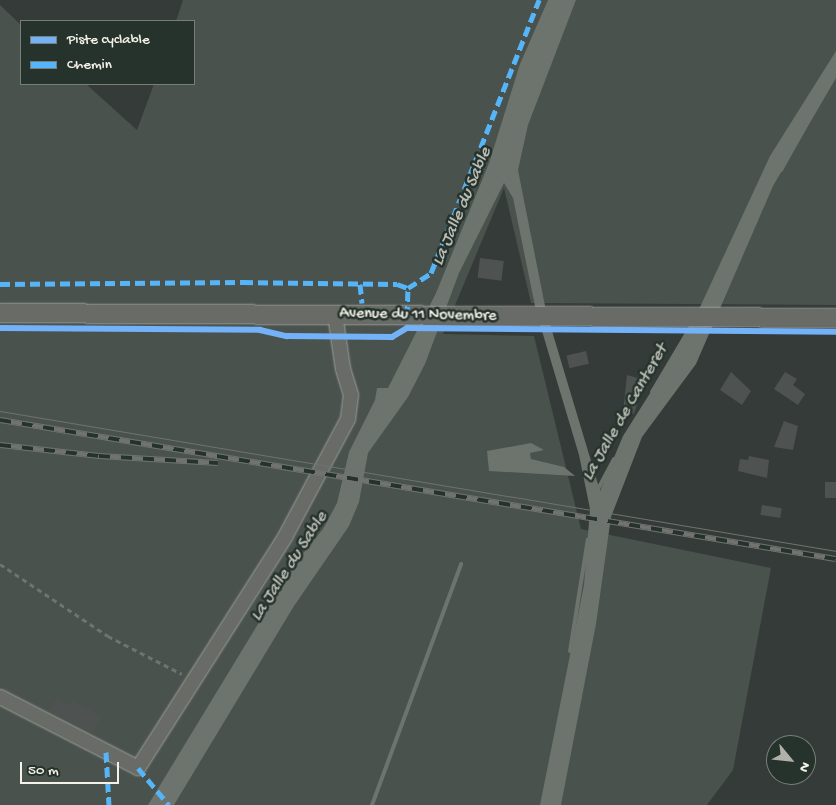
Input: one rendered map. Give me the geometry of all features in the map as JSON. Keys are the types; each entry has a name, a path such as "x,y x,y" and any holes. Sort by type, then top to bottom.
{"main road":[{"name":"Avenue du 11 Novembre","path":"0,314 335,314 836,318"}],"lane":[{"path":"0,697 138,768 286,537 348,419 351,395 343,368 335,314"}],"path":[{"path":"0,564 108,636 172,672 198,676"}],"shaded area":[{"path":"183,0 836,0 836,305 531,303 504,188 443,334 534,336 581,529 771,568 733,770 707,805 0,805 0,5 20,24 20,85 87,85 137,130 154,85 195,85 195,20 176,20"},
{"path":"548,0 576,0 528,125 518,170 546,311 600,491 623,436 688,333 770,156 836,51 836,78 773,186 696,364 642,437 611,517 596,624 561,805 540,805 584,585 590,509 579,455 536,311 513,198 504,183 459,273 425,364 408,397 368,453 359,502 349,526 294,606 174,805 148,805 295,563 323,529 337,503 349,452 375,400 377,388 388,388 436,293 489,163 520,64"},
{"path":"531,443 544,450 530,453 531,459 564,467 575,476 489,471 487,451"}],"building":[{"path":"480,258 504,261 501,281 478,278"},
{"path":"586,351 589,364 569,368 567,355"},
{"path":"731,372 751,391 742,405 720,390"},
{"path":"785,372 797,379 793,385 805,394 798,405 774,389"},
{"path":"627,375 645,380 634,414 623,412"},
{"path":"784,421 798,426 793,450 774,447"},
{"path":"749,456 769,460 767,478 738,471 740,459 748,460"},
{"path":"825,482 836,482 836,498 825,498"},
{"path":"762,505 782,508 780,518 760,515"},
{"path":"56,698 68,705 72,700 102,716 92,733 49,711"}],"waterway":[{"name":"La Jalle de Canteret","path":"781,170 806,125"},
{"name":"La Jalle de Canteret","path":"652,392 693,323"},
{"name":"La Jalle de Canteret","path":"597,491 614,459"},
{"name":"La Jalle de Canteret","path":"570,651 588,539"},
{"path":"372,805 461,564"}],"tram line":[{"path":"0,411 836,551"}],"railway":[{"path":"0,420 836,559"},
{"path":"0,445 99,456 218,463"}],"marked path":[{"path":"407,316 408,288 431,273 539,0"},
{"path":"0,284 243,282 397,284 408,288"},
{"path":"360,284 362,303"},
{"path":"106,752 109,805"},
{"path":"138,768 169,805"}],"cycle path":[{"path":"0,328 260,330 287,336 392,337 407,328 836,332"}],"water label":[{"name":"La Jalle du Sable","path":"463,207"},
{"name":"La Jalle du Sable","path":"290,567"}]}
